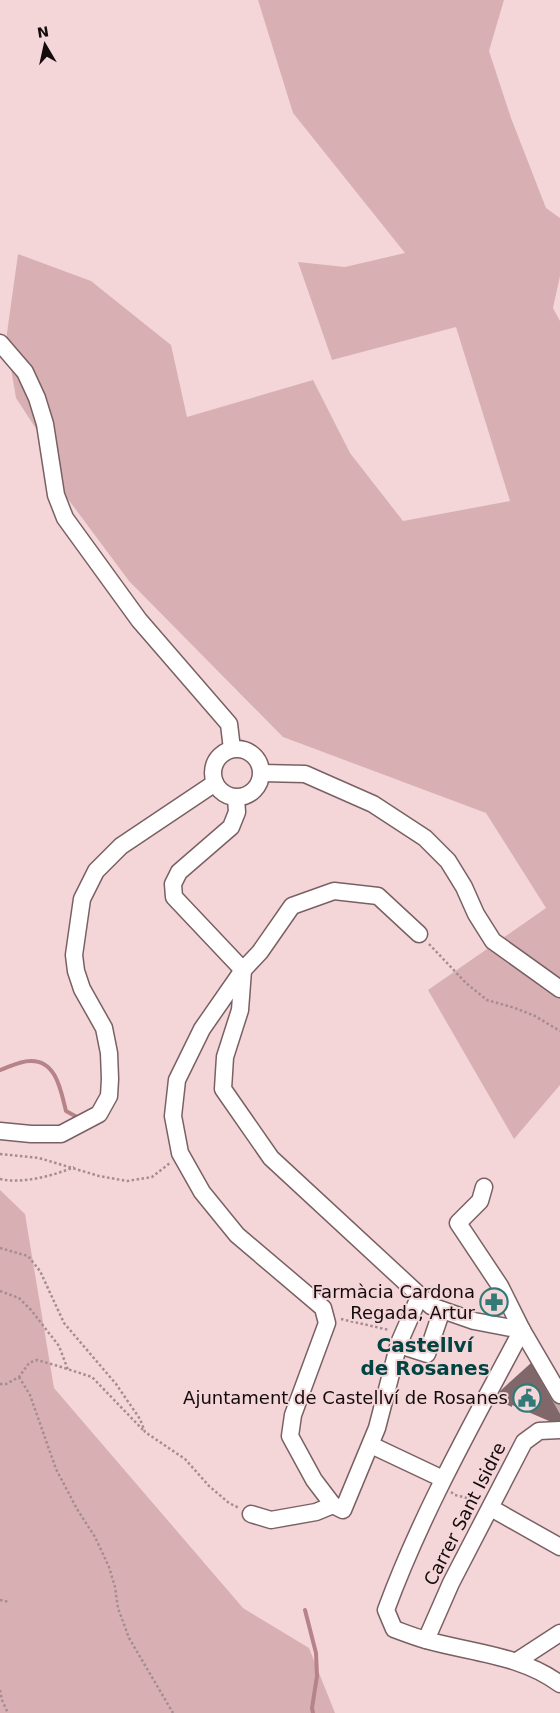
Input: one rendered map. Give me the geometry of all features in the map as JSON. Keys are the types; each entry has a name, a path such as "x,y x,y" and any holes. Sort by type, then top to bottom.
{"street":[{"path":"0,342 25,372 37,398 45,424 56,494 65,518 138,620 229,724 232,749"},
{"path":"232,749 243,749 252,754 259,762 262,773 260,783 254,791 246,796 236,798 223,794 214,783 212,772 215,762 222,754 232,749"},
{"path":"262,773 305,774 373,804 425,838 448,861 464,887 476,914 493,941 560,989"},
{"path":"0,1131 61,1134 99,1114 108,1096 110,1080 109,1053 104,1028 82,989 76,971 74,955 82,899 96,871 121,846 214,783"},
{"path":"236,798 237,812 231,827 179,872 173,884 174,897 243,970 240,1010 225,1057 223,1089 271,1158 431,1306 474,1321 522,1330"},
{"path":"338,1508 314,1480 290,1436 293,1415 327,1323 323,1308 237,1234 202,1192 180,1153 173,1116 177,1080 202,1029 243,970 260,952 292,906 334,891 378,896 419,934"},
{"path":"484,1187 480,1201 458,1223 500,1286 522,1330 560,1395"},
{"path":"338,1508 371,1445 401,1339 420,1295"},
{"path":"401,1339 427,1354 442,1310"},
{"path":"522,1330 443,1479 395,1584 386,1610 394,1630 426,1640 518,1661 550,1676 560,1684"},
{"name":"Carrer Sant Isidre","path":"426,1640 451,1582 524,1442 539,1431 560,1430"},
{"path":"371,1445 443,1479"},
{"path":"251,1514 271,1520 338,1508"},
{"path":"491,1508 560,1547"},
{"path":"518,1661 560,1633"}],"path":[{"path":"419,934 466,982 487,1000 535,1016 560,1031"},
{"path":"0,1154 39,1158 99,1176 127,1181 152,1177 180,1153"},
{"path":"0,1179 6,1181 44,1177 74,1167"},
{"path":"0,1248 28,1256 40,1271 64,1323 116,1384 140,1419 145,1432"},
{"path":"0,1291 20,1298 31,1310 59,1346 68,1370"},
{"path":"325,1316 401,1339"},
{"path":"0,1384 6,1384 19,1377 29,1363 37,1360 92,1377 145,1432 185,1459 209,1486 228,1503 251,1514"},
{"path":"19,1377 30,1395 56,1469 109,1567 115,1587 118,1608 129,1638 173,1713"},
{"path":"443,1479 445,1487 455,1496 483,1502 491,1508"},
{"path":"0,1600 9,1602"},
{"path":"0,1690 8,1713"}],"shaded area":[{"path":"258,0 504,0 489,51 511,118 546,208 560,218 560,276 553,308 560,321 560,1085 514,1139 428,990 546,908 486,813 283,737 129,581 65,495 46,444 16,398 6,340 18,254 91,281 171,345 187,417 313,380 350,453 403,521 510,501 456,327 332,360 298,262 345,267 405,253 293,113"},
{"path":"0,1190 25,1214 54,1388 243,1608 309,1648 335,1713 0,1713"}],"building":[{"name":"Ajuntament de Castellví de Rosanes","path":"531,1363 560,1414 560,1423 556,1424 503,1403 504,1394 499,1392"}],"waterway":[{"path":"0,1070 26,1061 39,1062 46,1066 56,1078 66,1111 77,1117"},
{"path":"305,1610 316,1653 317,1676 312,1708 313,1713"}],"place":[{"name":"Farmàcia Cardona Regada, Artur","path":"494,1302"},
{"name":"Ajuntament de Castellví de Rosanes","path":"527,1398"}],"district":[{"name":"Castellví de Rosanes","path":"425,1356"}]}
